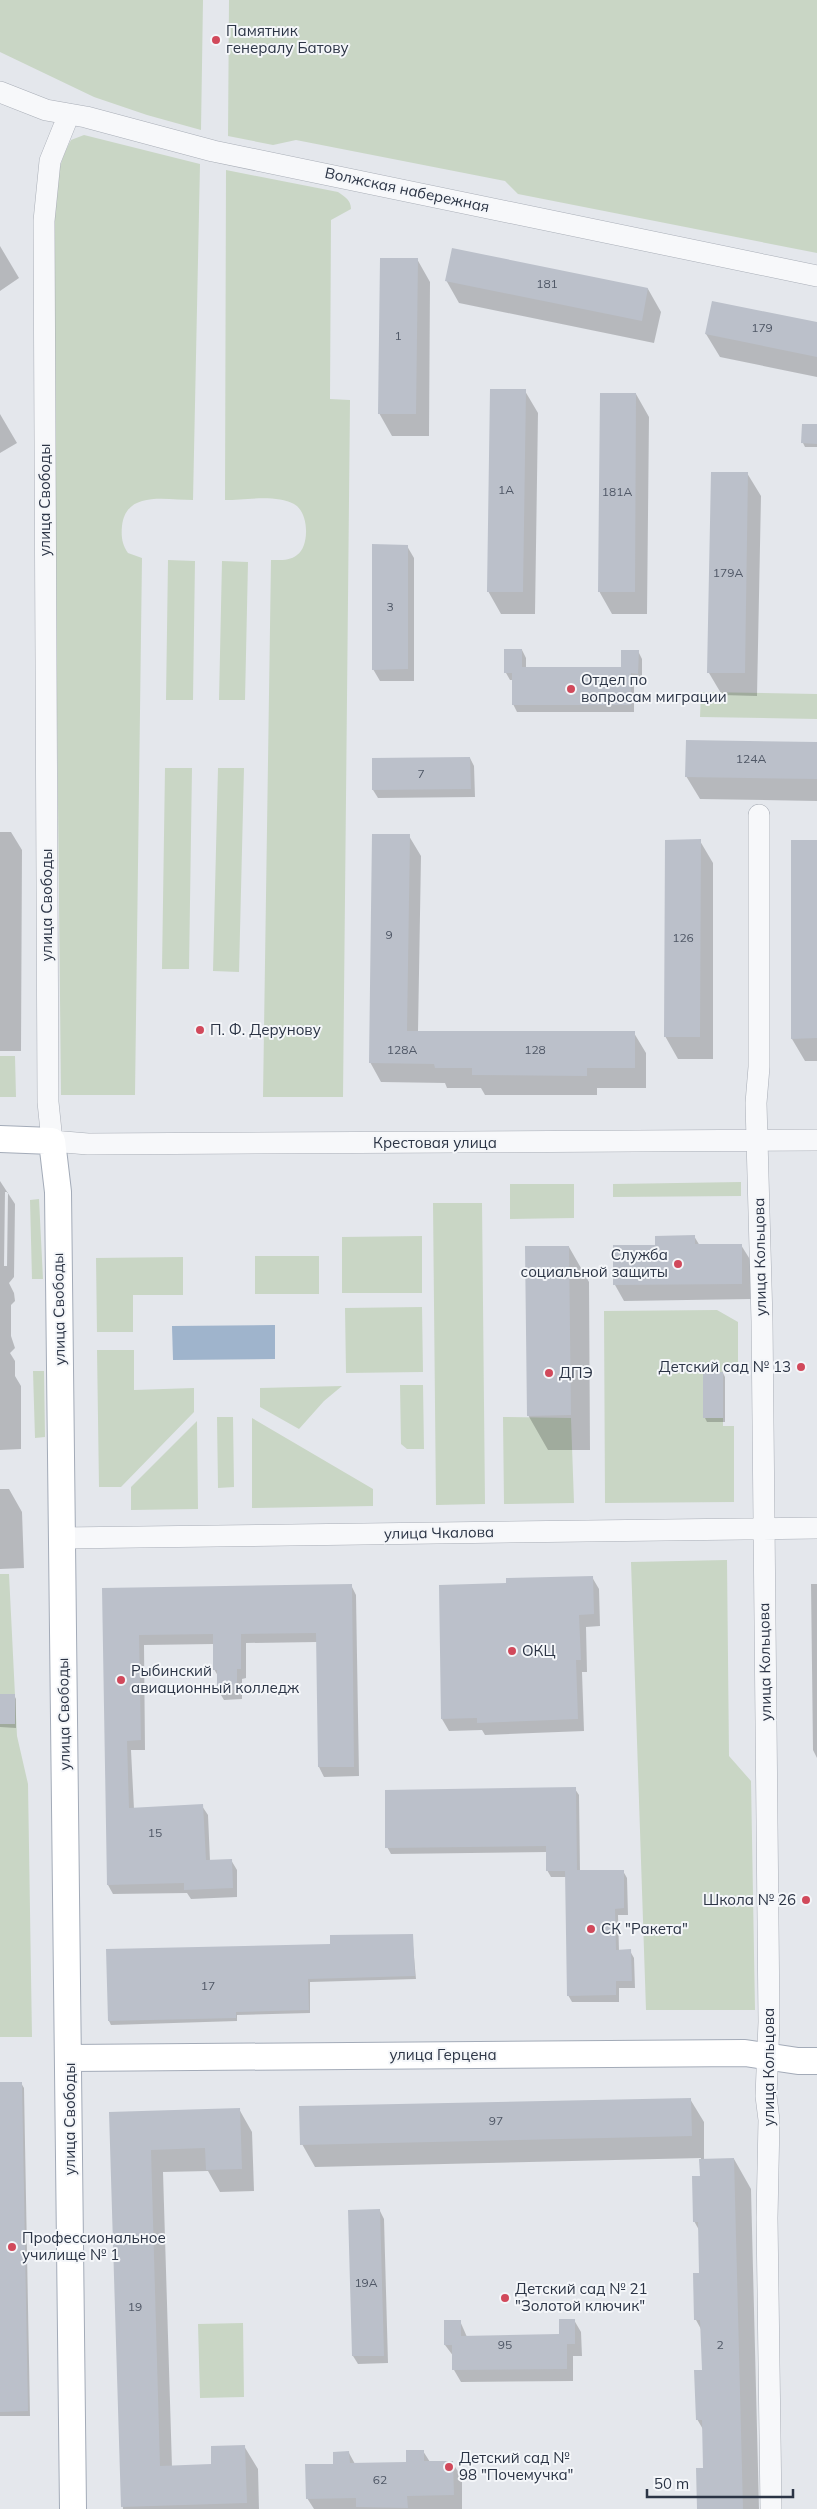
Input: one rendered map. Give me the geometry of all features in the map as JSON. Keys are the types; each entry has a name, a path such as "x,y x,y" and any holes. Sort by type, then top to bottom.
{"main road":[{"path":"0,1139 52,1142"},
{"name":"улица Свободы","path":"52,1142 58,1192 73,2509"},
{"name":"улица Герцена","path":"69,2058 735,2053 798,2061 817,2061"}],"street":[{"name":"Волжская набережная","path":"0,92 46,110 69,114 213,151 817,276"},
{"name":"улица Свободы","path":"52,1142 48,1102 44,221 50,161 69,114"},
{"name":"улица Кольцова","path":"759,815 757,1141 762,1321 768,2056 767,2218 771,2509"},
{"name":"Крестовая улица","path":"52,1142 97,1144 817,1140"},
{"name":"улица Чкалова","path":"62,1538 817,1528"}],"green space":[{"path":"0,0 203,0 201,130 147,115 94,97 0,52"},
{"path":"229,0 817,0 817,253 518,194 505,181 296,140 273,145 228,136"},
{"path":"84,135 200,164 193,500 160,499 139,502 131,507 125,515 122,526 123,544 126,550 128,553 142,558 135,1095 61,1095 52,221 55,189 62,159 71,140"},
{"path":"226,170 338,192 347,199 351,206 351,209 331,220 330,399 350,400 343,1097 263,1097 271,560 288,559 297,555 304,544 306,529 303,514 299,508 287,501 270,498 225,500"},
{"path":"168,560 195,561 193,700 166,700"},
{"path":"222,561 248,562 245,700 219,700"},
{"path":"701,692 817,694 817,719 700,717"},
{"path":"165,768 192,768 189,969 162,969"},
{"path":"218,768 244,768 239,972 213,971"},
{"path":"0,1056 15,1056 16,1097 0,1097"},
{"path":"741,1182 741,1196 613,1197 613,1184"},
{"path":"510,1184 574,1184 574,1218 510,1219"},
{"path":"39,1199 43,1279 32,1279 30,1200"},
{"path":"433,1203 482,1203 485,1504 436,1505"},
{"path":"422,1236 422,1293 342,1293 342,1237"},
{"path":"255,1256 319,1256 319,1294 255,1294"},
{"path":"183,1257 183,1295 133,1295 133,1332 97,1332 96,1258"},
{"path":"422,1307 423,1372 346,1373 345,1308"},
{"path":"717,1310 738,1322 738,1363 723,1363 723,1372 703,1372 703,1418 723,1418 723,1426 734,1426 734,1502 605,1503 604,1311"},
{"path":"97,1350 134,1350 134,1390 194,1388 194,1412 121,1487 99,1487"},
{"path":"33,1371 44,1371 45,1437 35,1438"},
{"path":"400,1385 423,1385 424,1449 407,1449 401,1444"},
{"path":"342,1386 324,1401 299,1429 260,1407 260,1388"},
{"path":"217,1417 233,1417 234,1487 218,1488"},
{"path":"503,1417 571,1418 574,1503 504,1504"},
{"path":"252,1418 373,1489 373,1506 252,1508"},
{"path":"197,1421 198,1509 131,1510 131,1487"},
{"path":"727,1560 729,1756 751,1781 755,2010 646,2010 631,1562"},
{"path":"0,1574 9,1574 17,1736 28,1784 32,2037 0,2037"},
{"path":"243,2323 244,2397 200,2398 198,2324"}],"water":[{"path":"275,1325 275,1359 173,1360 172,1326"}],"building":[{"path":"452,248 648,288 642,321 445,281"},
{"path":"380,258 418,258 416,414 378,414"},
{"path":"712,301 817,322 817,357 705,334"},
{"path":"490,389 526,389 523,592 487,592"},
{"path":"600,393 636,393 635,592 598,592"},
{"path":"802,424 817,424 817,444 801,443"},
{"path":"711,472 748,472 745,673 707,673"},
{"path":"372,544 408,545 408,669 372,670"},
{"name":"Отдел по вопросам миграции","path":"504,649 522,649 522,667 621,667 621,650 639,650 638,674 631,673 631,705 512,705 512,673 504,673"},
{"path":"686,740 817,742 817,779 685,777"},
{"path":"470,757 471,789 372,790 372,758"},
{"path":"372,834 410,834 407,1031 635,1031 635,1068 587,1068 587,1076 472,1075 472,1068 435,1068 434,1064 369,1063"},
{"path":"701,839 700,1037 664,1037 665,840"},
{"path":"791,840 817,840 817,1038 791,1039"},
{"name":"Служба социальной защиты","path":"695,1235 695,1244 742,1244 742,1284 613,1285 613,1245 655,1245 655,1236"},
{"name":"ДПЭ","path":"525,1246 569,1246 571,1415 527,1416"},
{"path":"703,1372 723,1372 723,1418 703,1418"},
{"name":"ОКЦ","path":"593,1576 594,1614 579,1615 581,1660 576,1660 578,1719 477,1723 477,1718 441,1719 439,1585 506,1583 506,1578"},
{"name":"Рыбинский авиационный колледж","path":"352,1584 354,1767 318,1767 316,1633 241,1634 241,1669 237,1669 237,1690 217,1690 217,1670 213,1670 213,1634 139,1635 141,1740 127,1741 129,1808 203,1804 206,1860 232,1859 233,1888 184,1890 184,1883 107,1885 102,1588"},
{"path":"0,1694 15,1694 15,1724 0,1724"},
{"path":"576,1787 577,1870 624,1870 624,1908 615,1909 616,1950 631,1949 632,1981 616,1981 616,1995 567,1996 565,1871 546,1871 546,1846 385,1848 385,1790"},
{"path":"413,1934 415,1976 308,1979 309,2010 236,2012 236,2018 108,2021 106,1949 330,1944 330,1935"},
{"name":"Профессиональное училище № 1","path":"0,2082 22,2082 28,2411 0,2412"},
{"path":"691,2098 692,2136 300,2145 299,2106"},
{"path":"240,2108 242,2169 206,2170 205,2148 151,2150 160,2466 211,2464 211,2446 245,2445 247,2503 121,2507 109,2112"},
{"path":"734,2158 743,2509 697,2509 696,2468 703,2468 702,2420 696,2420 694,2370 702,2370 700,2320 694,2320 693,2273 699,2273 698,2222 693,2222 692,2176 700,2176 699,2159"},
{"path":"380,2209 384,2356 352,2356 348,2210"},
{"path":"559,2319 575,2319 575,2344 567,2344 567,2369 452,2370 452,2345 444,2345 444,2320 461,2320 461,2336 559,2334"},
{"path":"406,2450 424,2450 424,2461 453,2461 454,2495 407,2496 408,2508 356,2507 356,2498 306,2499 305,2464 333,2464 333,2452 349,2451 350,2463 406,2462"}],"place":[{"name":"Памятник генералу Батову","path":"216,40"},
{"name":"Отдел по вопросам миграции","path":"571,689"},
{"name":"П. Ф. Дерунову","path":"200,1030"},
{"name":"Служба социальной защиты","path":"678,1264"},
{"name":"Детский сад № 13","path":"801,1367"},
{"name":"ДПЭ","path":"549,1373"},
{"name":"ОКЦ","path":"512,1651"},
{"name":"Рыбинский авиационный колледж","path":"121,1680"},
{"name":"Школа № 26","path":"806,1900"},
{"name":"СК \"Ракета\"","path":"591,1929"},
{"name":"Профессиональное училище № 1","path":"12,2247"},
{"name":"Детский сад № 21 \"Золотой ключик\"","path":"505,2298"},
{"name":"Детский сад № 98 \"Почемучка\"","path":"449,2467"}]}
